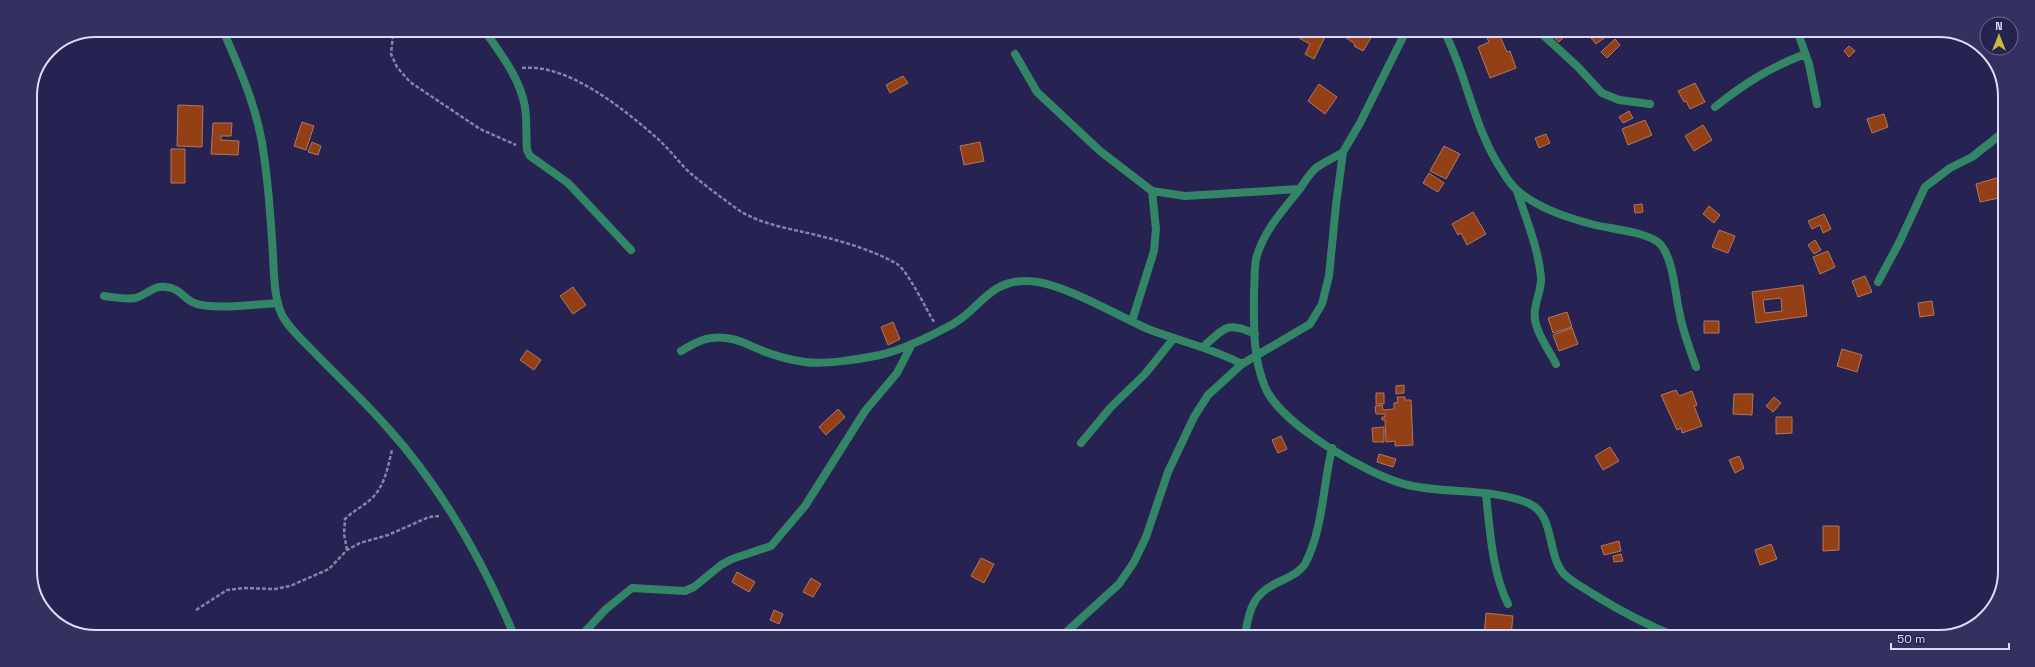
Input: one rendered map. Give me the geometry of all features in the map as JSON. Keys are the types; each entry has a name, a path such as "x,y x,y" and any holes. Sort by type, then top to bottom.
{"street":[{"path":"226,37 251,95 260,125 278,302 285,320 395,436 428,476 454,514 497,596 512,630"},
{"path":"489,37 511,69 519,84 525,109 527,150 536,161 568,183 631,250"},
{"path":"1069,630 1119,584 1134,562 1146,537 1168,472 1194,417 1215,388 1242,364 1310,324 1322,304 1329,276 1343,152 1360,123 1402,37"},
{"path":"1447,37 1464,77 1479,126 1492,156 1517,191 1538,259 1541,285 1534,312 1535,317 1539,332 1556,364"},
{"path":"1545,37 1578,67 1602,93 1619,100 1650,104"},
{"path":"1800,37 1809,64 1816,104"},
{"path":"1015,54 1037,92 1100,151 1152,191 1185,196 1299,189"},
{"path":"1715,107 1743,84 1787,61 1805,54"},
{"path":"1878,282 1899,243 1925,187 1950,168 1972,157 1998,137"},
{"path":"1343,152 1315,169 1274,221 1263,239 1256,260 1256,355 1268,394 1298,425 1332,448 1373,472 1408,485 1486,495 1529,503 1540,512 1548,527 1554,554 1564,573 1580,586 1640,622 1660,630"},
{"path":"1132,321 1154,251 1156,229 1152,191"},
{"path":"1517,191 1555,213 1595,225 1647,237 1660,244 1667,257 1680,316 1696,366"},
{"path":"681,351 710,338 725,337 742,341 764,351 806,362 853,360 881,355 912,344 962,318 993,290 1006,284 1027,281 1066,291 1132,321 1174,338 1203,347 1242,364"},
{"path":"104,296 125,299 136,298 156,287 168,287 182,292 192,302 203,305 243,306 278,302"},
{"path":"1203,347 1225,328 1238,327 1255,334"},
{"path":"1081,443 1111,407 1145,374 1174,338"},
{"path":"587,630 606,609 632,588 685,592 694,587 721,565 732,559 771,546 804,506 857,422 897,373 912,344"},
{"path":"1246,630 1251,606 1259,594 1269,586 1294,575 1304,566 1313,546 1332,448"},
{"path":"1486,495 1492,543 1500,588 1508,604"}],"path":[{"path":"393,37 391,54 397,67 410,82 480,129 527,150"},
{"path":"511,69 529,67 547,69 559,72 587,86 626,113 659,140 690,172 739,210 776,226 842,242 882,256 899,265 939,331"},
{"path":"347,550 344,534 345,519 374,496 379,488 385,478 395,436"},
{"path":"196,610 227,590 244,588 275,589 304,580 329,569 347,550 429,517 454,514"}],"building":[{"path":"1325,37 1314,59 1305,54 1310,44 1299,38"},
{"path":"1345,37 1372,37 1363,51 1354,46 1355,44"},
{"path":"1500,37 1507,52 1510,51 1516,68 1490,78 1478,47 1489,42 1487,38"},
{"path":"1553,37 1564,37 1559,42"},
{"path":"1590,37 1606,37 1596,44"},
{"path":"1615,39 1620,45 1607,58 1601,52"},
{"path":"1849,46 1855,51 1849,57 1844,51"},
{"path":"903,76 908,83 890,93 886,85"},
{"path":"1695,83 1705,102 1690,109 1678,91"},
{"path":"1319,84 1337,97 1325,114 1308,101"},
{"path":"178,105 203,106 202,147 177,146"},
{"path":"1629,111 1633,118 1623,123 1619,117"},
{"path":"1884,114 1888,127 1872,133 1867,119"},
{"path":"1645,120 1652,135 1628,145 1622,129"},
{"path":"302,122 314,126 306,150 294,146"},
{"path":"213,123 232,123 231,136 221,136 221,140 239,141 238,155 211,154"},
{"path":"1703,125 1712,140 1694,151 1685,136"},
{"path":"1546,134 1550,143 1539,148 1535,138"},
{"path":"312,142 321,146 318,155 308,152"},
{"path":"980,142 984,161 964,165 960,146"},
{"path":"1444,146 1460,154 1446,179 1430,171"},
{"path":"171,149 185,149 185,183 171,183"},
{"path":"1429,173 1444,183 1438,192 1423,183"},
{"path":"1998,178 1998,198 1980,202 1976,184"},
{"path":"1642,204 1643,212 1635,213 1634,205"},
{"path":"1709,206 1720,215 1714,223 1703,214"},
{"path":"1473,212 1486,234 1467,245 1461,233 1458,235 1452,224"},
{"path":"1824,214 1831,229 1823,233 1820,225 1812,229 1808,221"},
{"path":"1719,230 1735,236 1728,253 1712,247"},
{"path":"1815,240 1821,250 1814,254 1808,245"},
{"path":"1828,251 1835,267 1820,274 1813,257"},
{"path":"1865,276 1872,292 1858,297 1852,281"},
{"path":"1803,285 1807,316 1756,323 1752,292","holes":["1781,298 1782,311 1765,313 1763,300"]},
{"path":"573,287 586,305 573,314 560,296"},
{"path":"1932,301 1934,315 1920,317 1918,303"},
{"path":"1567,312 1572,327 1553,333 1548,318"},
{"path":"1704,321 1719,321 1719,333 1704,333"},
{"path":"893,322 900,339 888,345 881,327"},
{"path":"1572,328 1578,344 1559,351 1553,335"},
{"path":"1842,349 1862,355 1857,372 1837,366"},
{"path":"527,350 541,360 534,370 520,360"},
{"path":"1404,385 1404,393 1396,394 1396,386"},
{"path":"1676,390 1679,396 1692,391 1697,405 1694,406 1702,426 1682,433 1681,428 1677,430 1661,395"},
{"path":"1376,393 1384,393 1384,404 1376,404"},
{"path":"1734,394 1753,394 1752,415 1733,414"},
{"path":"1397,397 1405,397 1405,400 1411,400 1413,445 1395,446 1395,441 1386,442 1385,420 1382,420 1382,417 1385,417 1385,414 1376,414 1375,406 1382,405 1383,410 1394,409 1394,403 1398,402"},
{"path":"1774,397 1781,403 1773,412 1766,406"},
{"path":"838,409 845,417 826,435 819,427"},
{"path":"1776,417 1792,417 1792,433 1776,434"},
{"path":"1384,427 1384,442 1373,442 1372,428"},
{"path":"1281,436 1287,449 1278,453 1272,440"},
{"path":"1610,447 1619,461 1603,470 1595,456"},
{"path":"1379,454 1396,459 1393,467 1377,462"},
{"path":"1739,456 1744,468 1735,473 1729,460"},
{"path":"1823,526 1839,526 1839,550 1823,551"},
{"path":"1619,541 1621,551 1604,555 1601,546"},
{"path":"1771,544 1777,559 1760,565 1755,550"},
{"path":"1621,554 1623,561 1614,562 1613,556"},
{"path":"981,558 994,564 984,583 971,576"},
{"path":"737,572 755,582 749,592 732,582"},
{"path":"811,578 821,584 813,597 803,592"},
{"path":"774,610 783,614 779,624 770,620"},
{"path":"1486,613 1513,616 1512,630 1485,630"}]}
